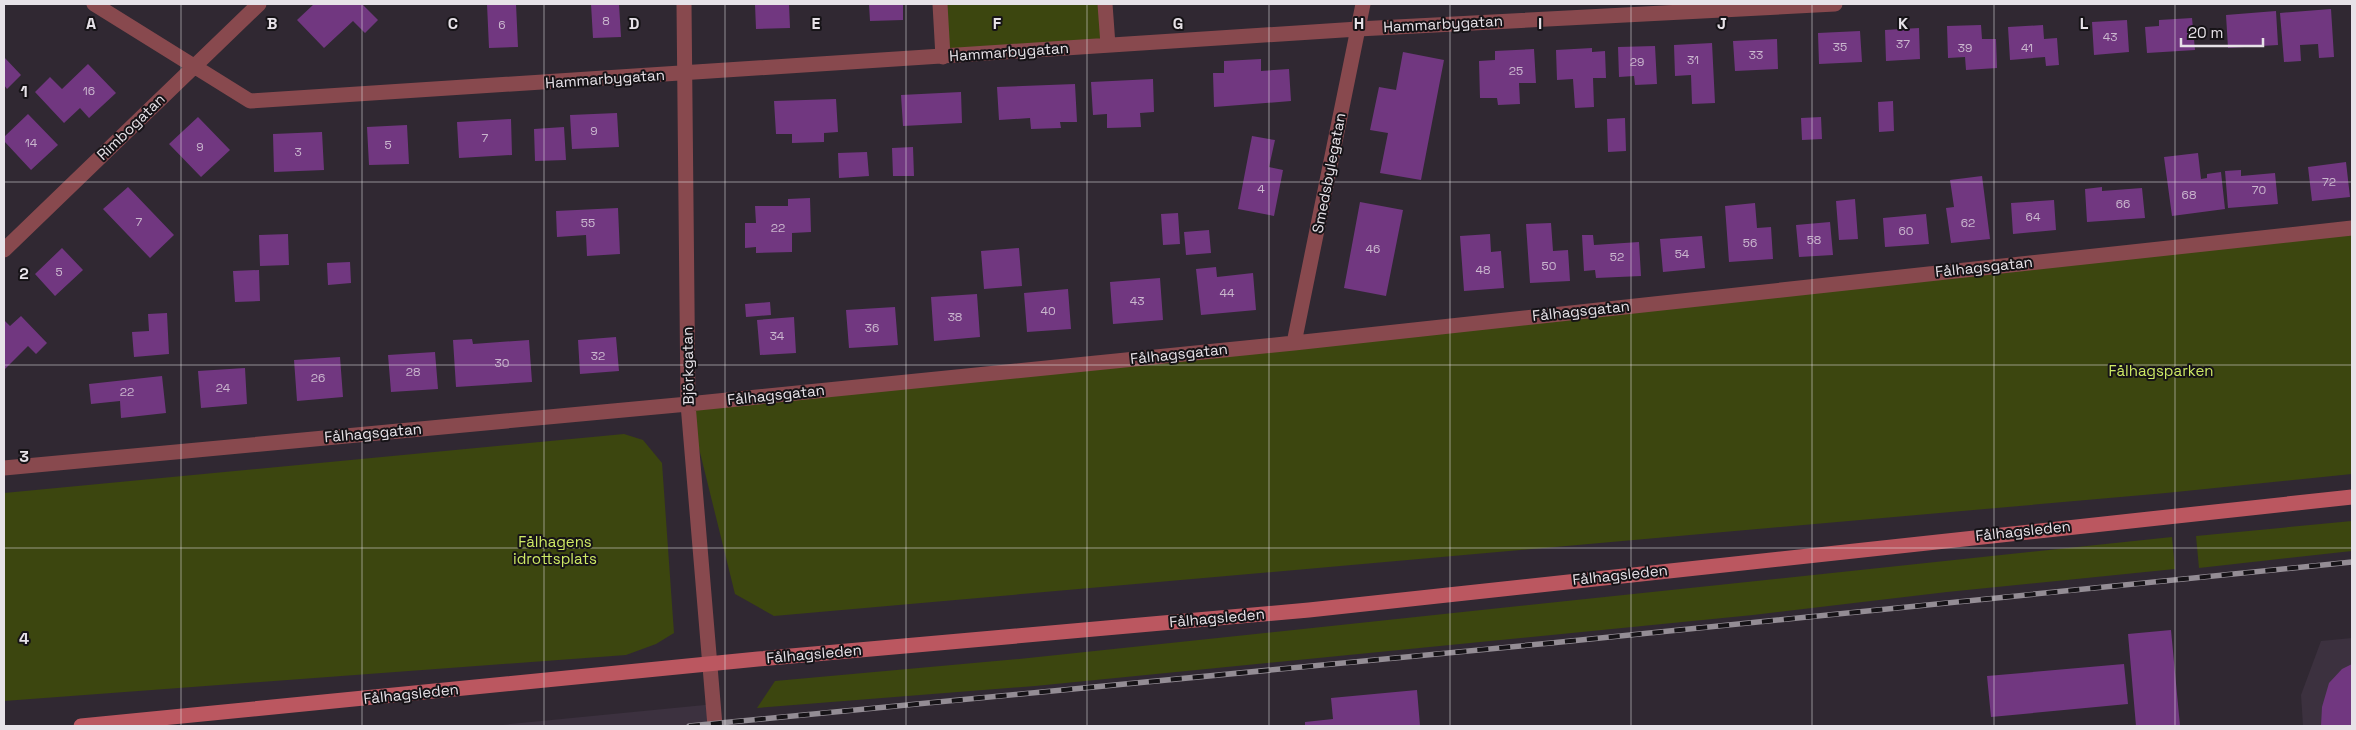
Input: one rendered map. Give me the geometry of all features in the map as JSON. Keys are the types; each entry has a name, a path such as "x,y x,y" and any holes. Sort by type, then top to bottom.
{"main road":[{"name":"Fålhagsleden","path":"82,726 711,664 1309,610 2352,497"}],"street":[{"name":"Hammarbygatan","path":"94,4 250,101 943,58 1358,29 1835,4"},
{"name":"Rimbogatan","path":"4,250 259,4"},
{"name":"Björkgatan","path":"684,4 688,404 716,726"},
{"path":"940,4 943,58"},
{"path":"1105,4 1108,45"},
{"name":"Smedsbylegatan","path":"1294,343 1363,4"},
{"name":"Fålhagsgatan","path":"4,468 688,404 1294,343 2352,228"}],"shaded area":[{"path":"2352,638 2352,726 2303,726 2301,695 2321,641"},
{"path":"715,704 715,726 491,726"}],"green space":[{"path":"940,4 1105,4 1108,45 943,57"},
{"name":"Fålhagsparken","path":"2352,228 2352,474 2166,493 774,616 735,594 688,404"},
{"name":"Fålhagens idrottsplats","path":"624,434 643,440 662,463 674,633 656,644 626,655 4,701 4,493"},
{"path":"2352,521 2352,551 2199,568 2196,536"},
{"path":"2172,537 2175,569 1947,592 1753,615 1035,686 757,708 775,681 1019,659"}],"building":[{"path":"314,4 362,4 378,20 365,33 353,21 324,48 297,20"},
{"path":"487,4 516,4 518,47 489,48"},
{"path":"591,4 619,4 621,37 593,38"},
{"path":"755,4 789,4 790,28 756,29"},
{"path":"869,4 903,4 903,20 870,21"},
{"path":"2331,9 2334,57 2319,58 2318,44 2300,45 2301,61 2284,62 2280,13"},
{"path":"2276,11 2278,45 2228,48 2226,15"},
{"path":"2192,18 2195,50 2147,53 2145,27 2159,26 2159,20"},
{"path":"2127,20 2129,52 2094,55 2092,22"},
{"path":"1981,25 1982,39 1996,39 1997,68 1966,70 1965,57 1948,58 1947,26"},
{"path":"2043,25 2044,39 2057,38 2059,65 2046,66 2045,57 2010,60 2008,27"},
{"path":"1919,28 1920,59 1886,61 1885,30"},
{"path":"1860,31 1862,62 1819,64 1818,33"},
{"path":"1777,39 1778,69 1735,71 1733,41"},
{"path":"1712,43 1715,103 1692,104 1691,75 1675,76 1674,45"},
{"path":"1655,46 1657,84 1635,85 1634,76 1619,77 1618,47"},
{"path":"1592,48 1592,52 1605,51 1606,78 1593,78 1594,107 1575,108 1573,79 1557,80 1556,50"},
{"path":"1534,49 1536,83 1519,83 1520,104 1498,105 1497,98 1480,98 1479,61 1495,60 1495,51"},
{"path":"1403,52 1444,60 1421,180 1380,173 1388,133 1370,130 1379,87 1396,90"},
{"path":"4,57 21,75 7,89 4,85"},
{"path":"1261,59 1261,71 1289,69 1291,101 1214,107 1213,73 1224,73 1224,61"},
{"path":"88,64 116,93 89,118 80,108 64,123 35,92 50,77 62,89"},
{"path":"1153,79 1154,112 1140,113 1141,127 1107,128 1107,114 1093,115 1091,82"},
{"path":"1075,84 1077,122 1060,122 1061,128 1031,129 1030,118 999,120 997,87"},
{"path":"961,92 962,123 903,126 901,95"},
{"path":"836,99 838,132 824,133 824,142 792,143 792,134 776,134 774,101"},
{"path":"1893,101 1894,131 1879,132 1878,102"},
{"path":"617,113 619,147 572,149 570,115"},
{"path":"28,114 58,145 31,170 4,141 4,137"},
{"path":"198,117 230,150 201,177 169,144"},
{"path":"1821,117 1822,139 1802,140 1801,118"},
{"path":"1625,118 1626,151 1608,152 1607,119"},
{"path":"511,119 512,155 459,158 457,122"},
{"path":"407,125 409,164 369,165 367,127"},
{"path":"564,127 566,160 535,161 534,129"},
{"path":"322,132 324,170 274,172 273,134"},
{"path":"1252,136 1275,140 1269,167 1283,170 1274,216 1238,209"},
{"path":"913,147 914,176 893,176 892,148"},
{"path":"867,152 869,176 839,178 838,153"},
{"path":"2198,153 2201,179 2207,178 2207,174 2221,172 2225,209 2172,216 2164,157"},
{"path":"2346,162 2350,197 2312,201 2308,167"},
{"path":"2241,170 2241,176 2275,173 2278,204 2228,208 2225,171"},
{"path":"1982,176 1990,239 1951,243 1946,208 1954,207 1950,180"},
{"path":"128,187 174,235 150,258 103,209"},
{"path":"2102,187 2102,191 2142,188 2145,218 2087,222 2085,189"},
{"path":"810,198 811,232 792,233 792,252 756,253 756,247 745,248 745,223 756,223 755,206 788,206 788,199"},
{"path":"1855,199 1858,239 1839,240 1836,201"},
{"path":"2054,200 2056,230 2013,234 2011,203"},
{"path":"1360,202 1403,210 1386,296 1344,288"},
{"path":"1755,203 1757,228 1771,227 1773,259 1729,262 1725,206"},
{"path":"618,208 620,254 587,256 586,235 557,237 556,211"},
{"path":"1178,213 1180,244 1163,245 1161,214"},
{"path":"1926,214 1929,244 1885,247 1883,218"},
{"path":"1830,222 1833,255 1799,257 1796,225"},
{"path":"1551,223 1553,251 1568,250 1570,281 1530,283 1526,224"},
{"path":"1209,230 1211,253 1186,255 1184,232"},
{"path":"288,234 289,265 260,266 259,235"},
{"path":"1490,234 1491,252 1501,251 1504,288 1464,291 1460,236"},
{"path":"1582,235 1593,235 1594,245 1639,242 1641,276 1596,278 1595,270 1584,271"},
{"path":"1702,236 1705,268 1663,272 1660,239"},
{"path":"62,248 83,270 55,296 35,274"},
{"path":"1019,248 1022,286 984,289 981,251"},
{"path":"350,262 351,283 328,285 327,263"},
{"path":"1216,267 1217,277 1253,273 1256,310 1201,315 1196,269"},
{"path":"259,270 260,301 235,302 233,271"},
{"path":"1160,278 1163,320 1113,324 1110,282"},
{"path":"1068,289 1071,329 1027,332 1024,293"},
{"path":"977,294 980,337 934,341 931,297"},
{"path":"770,302 771,315 746,317 745,304"},
{"path":"895,307 898,345 849,348 846,310"},
{"path":"167,313 169,354 134,357 132,332 149,331 148,314"},
{"path":"21,316 47,343 36,354 28,346 4,370 4,320 10,326"},
{"path":"794,317 796,353 760,355 757,320"},
{"path":"616,337 619,371 580,374 578,340"},
{"path":"472,339 473,344 529,340 532,382 456,387 453,340"},
{"path":"435,352 438,389 391,392 388,355"},
{"path":"340,357 343,397 297,401 294,360"},
{"path":"245,368 247,404 201,408 198,371"},
{"path":"162,376 166,413 121,418 120,401 91,404 89,384"},
{"path":"2171,630 2180,726 2136,726 2128,634"},
{"path":"2124,664 2128,704 1991,717 1987,676"},
{"path":"2352,664 2352,726 2321,726 2322,707 2329,683 2342,669"},
{"path":"1417,690 1420,726 1305,726 1305,722 1333,719 1331,698"}],"railway":[{"path":"689,726 1551,643 2352,562"}]}
